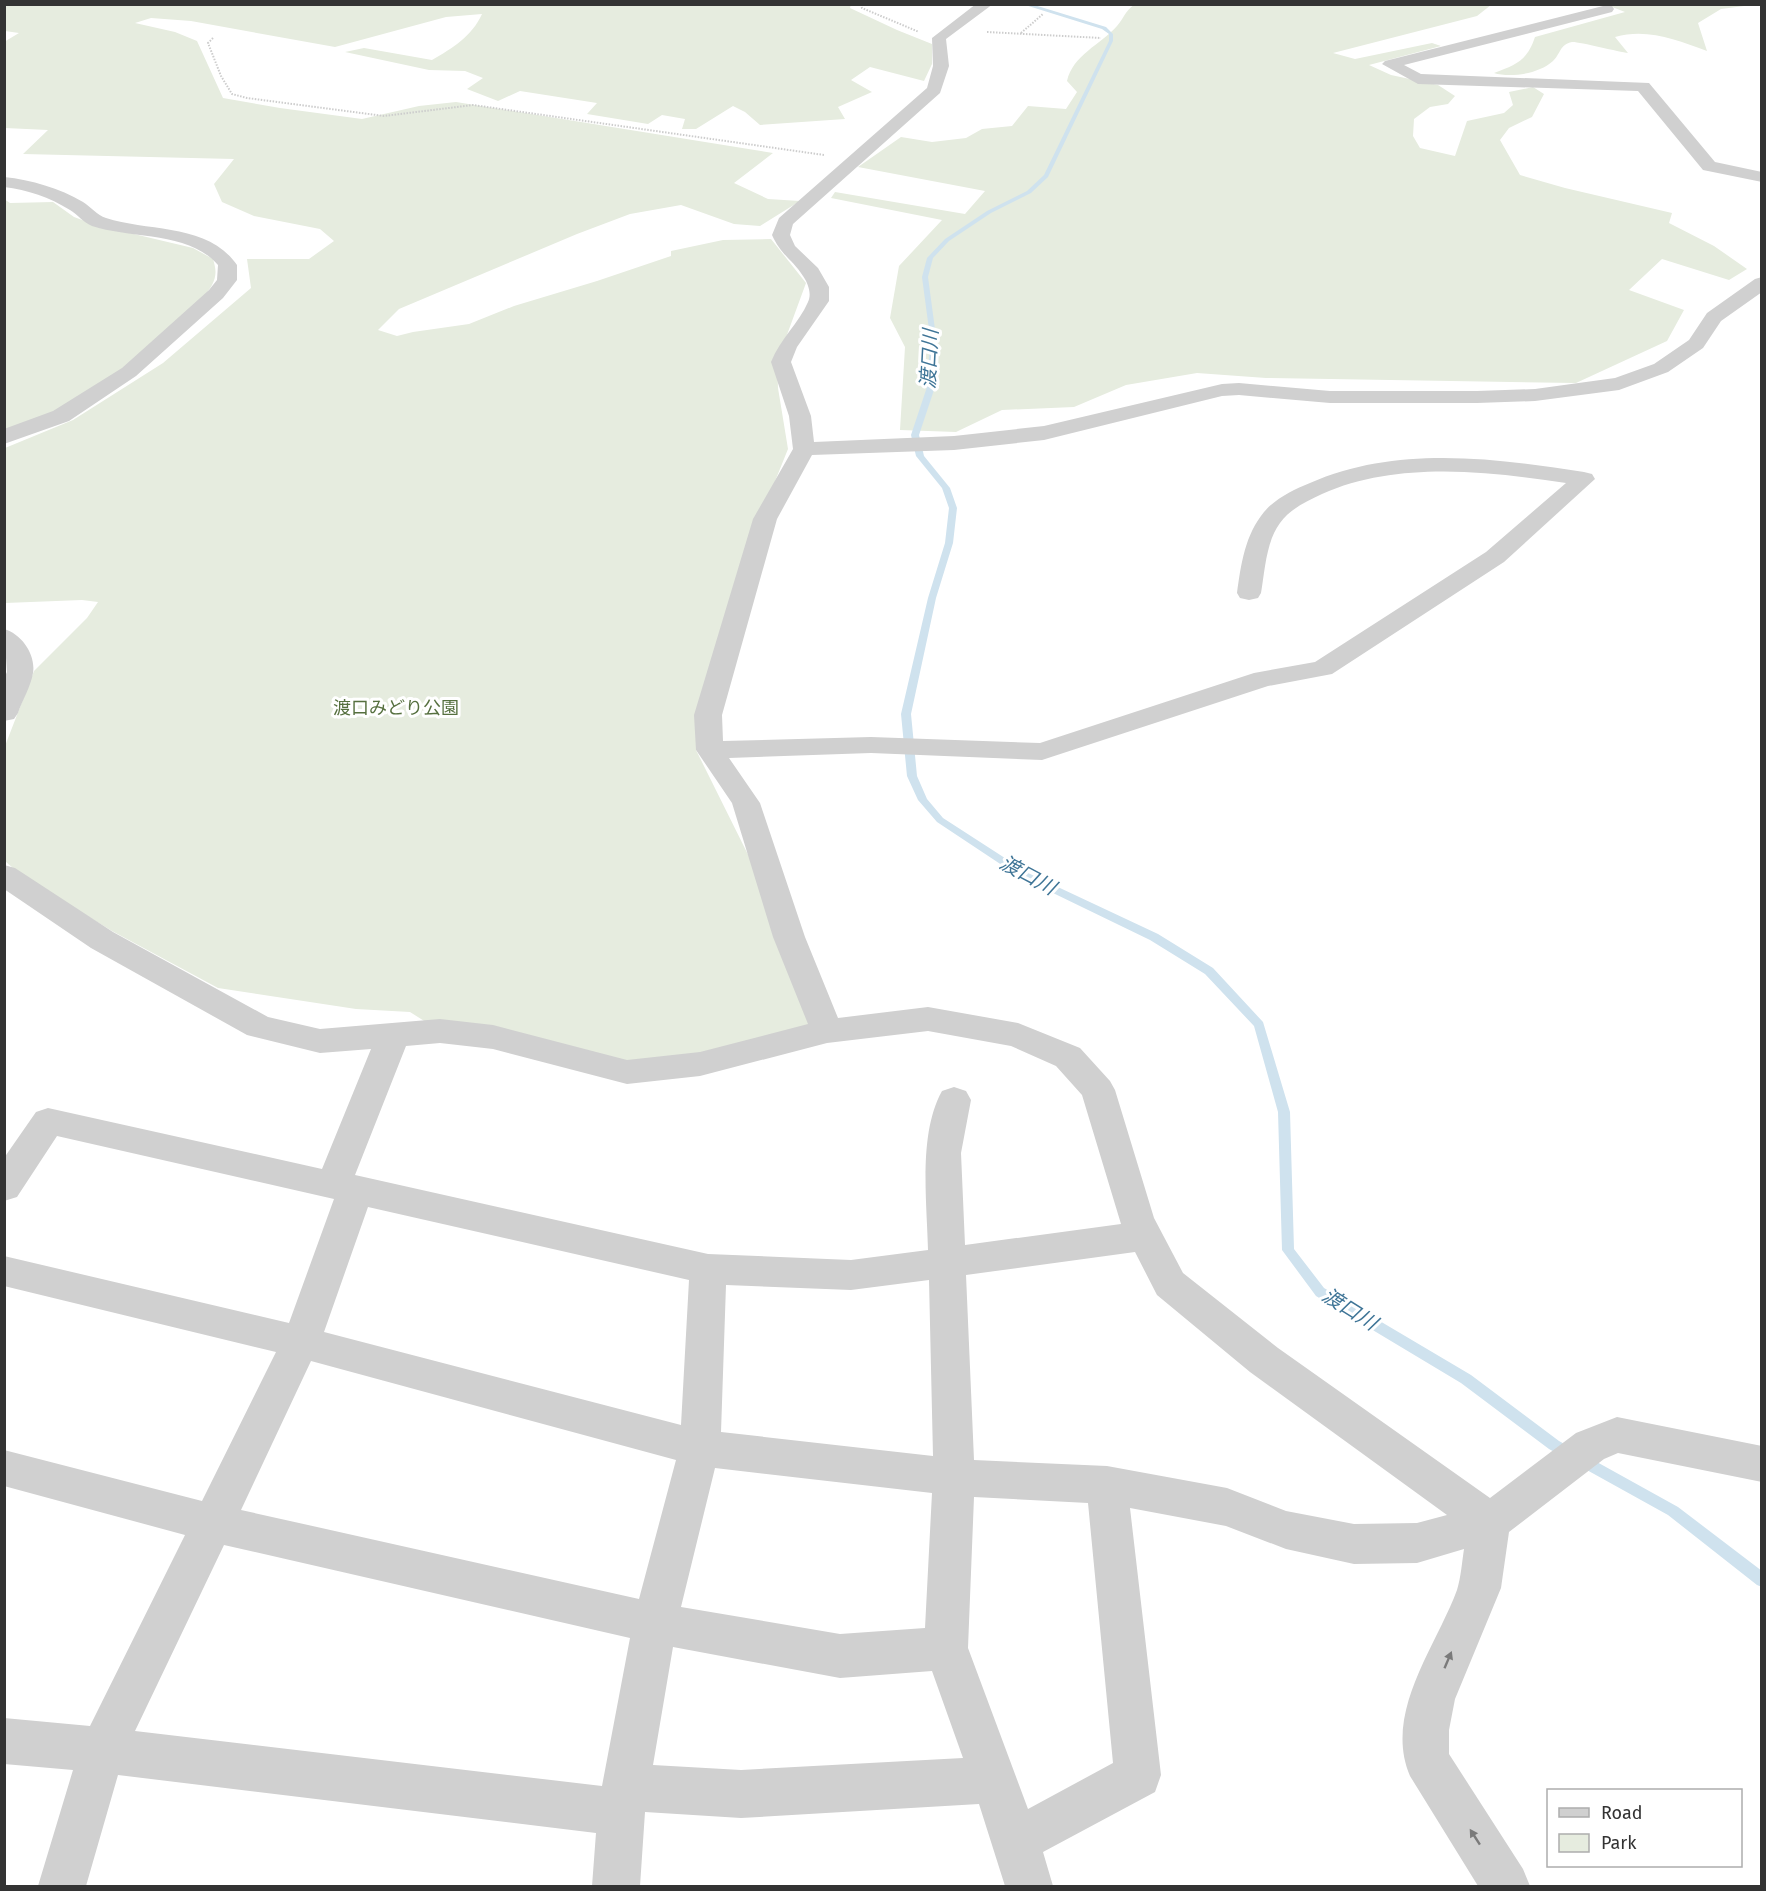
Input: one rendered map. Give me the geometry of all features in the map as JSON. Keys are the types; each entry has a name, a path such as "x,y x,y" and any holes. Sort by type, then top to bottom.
{"street":[{"path":"827,1031 789,937 746,803 710,750 708,715 765,519 804,449 800,416 781,362 787,347 819,302 819,286 812,272 787,248 781,235 786,222 934,90 941,66 945,34 986,4"},
{"path":"1607,9 1390,64 1418,79 1643,86 1709,166 1761,177"},
{"path":"4,182 23,183 40,188 77,207 97,221 191,240 217,251 227,264 227,279 216,294 129,372 61,416 4,437"},
{"path":"804,449 954,443 1044,433 1222,390 1239,389 1330,397 1478,397 1535,395 1619,384 1661,368 1696,344 1714,317 1761,283"},
{"path":"710,750 871,745 1042,752 1263,679 1323,668 1495,557 1584,478 1486,466 1424,466 1362,473 1324,482 1287,503 1269,521 1258,544 1249,593"},
{"path":"4,638 17,651 20,672 4,713"},
{"path":"4,875 102,940 259,1027 321,1041 440,1031 493,1037 627,1072 700,1065 827,1031 928,1019 1018,1035 1068,1057 1098,1090 1136,1219 1170,1284 1264,1360 1490,1522"},
{"path":"62,1887 102,1750 301,1342 345,1186 393,1035"},
{"path":"954,1100 943,1154 954,1477 946,1648 1016,1841 1029,1887"},
{"path":"4,1187 48,1121 708,1269 851,1275 1144,1236"},
{"path":"616,1887 623,1799 655,1623 700,1448 708,1269"},
{"path":"4,1271 301,1342 700,1448 954,1477 1107,1485 1227,1507 1286,1530 1354,1544 1417,1543 1490,1522 1590,1446 1617,1435 1761,1464"},
{"path":"4,1468 213,1523 655,1623 840,1656 946,1648"},
{"path":"1016,1841 1138,1775 1107,1485"},
{"path":"1490,1522 1479,1588 1432,1699 1426,1730 1426,1760 1506,1887"},
{"path":"4,1741 623,1799 993,1780"}],"path":[{"path":"861,4 862,8 923,34 1020,34 1101,38"},
{"path":"1020,34 1043,14"},
{"path":"213,38 208,43 221,76 232,94 247,98 384,116 473,105 855,159"}],"green space":[{"name":"渡口みどり公園","path":"5,4 851,4 850,8 932,44 932,64 924,81 870,67 851,80 872,92 838,107 845,119 760,125 745,112 733,106 696,129 682,129 685,119 662,115 648,124 587,114 597,103 520,91 498,101 467,89 483,78 465,71 429,70 345,52 364,48 432,60 467,35 482,14 446,17 335,47 191,21 151,18 135,23 175,32 197,41 223,98 362,119 419,106 456,102 773,153 734,183 768,199 800,201 760,226 734,224 681,205 630,214 399,309 378,330 397,336 469,324 514,306 671,256 671,251 723,240 771,239 806,283 777,362 778,388 788,449 755,531 696,750 789,937 827,1031 634,1071 440,1031 410,1012 356,1009 218,988 112,931 22,876 5,861 5,746 34,671 87,618 98,602 82,600 5,603 5,448 73,420 163,363 251,288 247,259 309,259 334,241 320,229 254,216 222,202 214,184 234,159 23,154 48,130 5,128 4,42 19,33 5,31"},
{"path":"1134,5 1491,5 1477,16 1333,53 1355,59 1432,43 1441,46 1369,65 1391,75 1438,85 1455,96 1448,104 1430,107 1414,119 1413,136 1420,148 1455,156 1467,121 1504,113 1513,105 1509,92 1533,87 1544,94 1532,117 1509,128 1500,140 1520,175 1672,213 1669,223 1714,246 1747,269 1729,280 1662,259 1629,290 1684,310 1667,341 1576,383 1266,378 1197,373 1126,385 1074,407 1002,410 956,432 900,430 905,347 890,318 899,266 942,220 831,198 835,192 965,214 985,191 858,167 901,137 932,142 966,138 982,129 1012,126 1028,106 1066,109 1077,92 1067,81 1075,64 1117,26"},
{"path":"1607,5 1752,5 1721,9 1698,23 1707,51 1662,36 1627,35 1615,37 1628,53 1572,42 1563,47 1553,61 1540,69 1516,75 1494,73 1520,61 1528,52 1535,37 1625,12"},
{"path":"4,199 10,203 53,202 74,217 96,225 193,248 213,259 216,272 212,285 190,311 107,382 77,402 4,430"}],"waterway":[{"name":"渡口川","path":"1024,4 1104,28 1111,34 1111,41 1046,176 1029,192 989,212 947,240 930,258 925,277 933,337 932,384 915,435 920,456 946,488 953,508 949,543 932,598 906,714 912,776 923,800 940,820 1024,875 1154,937 1209,971 1259,1025 1284,1112 1288,1250 1320,1292 1466,1379 1554,1445 1673,1511 1762,1580"}]}
